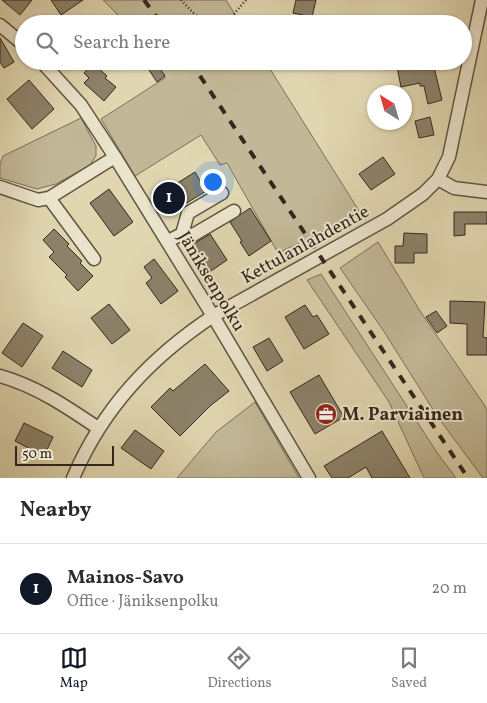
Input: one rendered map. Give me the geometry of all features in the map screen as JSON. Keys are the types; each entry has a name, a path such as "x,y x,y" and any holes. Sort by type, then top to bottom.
{"street":[{"name":"Kettulanlahdentie","path":"72,478 84,451 120,396 151,364 213,316 387,219 423,194 438,179 449,157 482,34 482,0"},
{"path":"0,26 15,38"},
{"name":"Jäniksenpolku","path":"49,70 81,105 115,157 168,241 309,478"},
{"path":"0,187 38,200 49,198 115,157"},
{"path":"438,179 454,188 487,192"},
{"path":"182,234 188,213 222,193"},
{"path":"49,198 94,259"},
{"path":"168,241 182,234 193,235 234,211"},
{"path":"0,376 14,380 54,399 98,428"}],"path":[{"path":"182,0 196,15"},
{"path":"233,15 246,0"}],"shaded area":[{"path":"103,0 226,0 235,15 118,15"},
{"path":"160,70 271,70 361,214 278,253 227,163 220,165 201,135 135,176 101,119 165,78"},
{"path":"81,118 96,146 96,156 90,165 56,184 37,189 0,178 0,164 3,156"},
{"path":"378,242 420,311 487,409 487,478 483,478 437,416 383,330 340,268"},
{"path":"321,274 438,454 456,478 424,478 389,402 307,280"},
{"path":"255,402 299,478 177,478 216,432"}],"building":[{"path":"2,0 32,0 20,15"},
{"path":"51,0 83,0 61,15"},
{"path":"296,0 316,0 312,15 293,13"},
{"path":"0,38 14,62 4,68 0,62"},
{"path":"87,70 101,70 107,76 105,78 116,87 104,101 84,83 89,78 84,73"},
{"path":"149,70 161,70 165,76 157,82"},
{"path":"398,70 435,70 442,100 428,104 424,86 420,86 420,83 401,85"},
{"path":"29,80 54,109 32,129 7,99"},
{"path":"430,117 434,135 419,138 415,121"},
{"path":"383,157 395,174 371,190 359,174"},
{"path":"195,172 206,191 172,212 160,194"},
{"path":"109,189 133,222 114,236 90,203"},
{"path":"250,208 271,241 249,256 230,222"},
{"path":"454,212 487,212 487,224 465,224 465,235 454,236"},
{"path":"54,229 69,244 67,246 82,261 80,263 93,276 78,291 65,277 67,275 49,257 54,252 43,240"},
{"path":"404,233 427,234 427,253 414,253 414,263 395,263 395,246 403,246"},
{"path":"210,234 227,260 208,273 189,243 197,242"},
{"path":"154,259 178,291 161,304 146,283 152,278 144,267"},
{"path":"450,301 485,302 483,337 487,338 487,355 467,355 467,324 450,323"},
{"path":"109,304 130,330 112,344 91,318"},
{"path":"305,305 313,317 317,315 329,334 304,349 285,317"},
{"path":"436,311 447,326 437,333 426,317"},
{"path":"23,323 43,336 22,367 2,353"},
{"path":"269,338 283,361 267,371 253,347"},
{"path":"63,351 92,370 82,387 52,368"},
{"path":"205,364 229,391 210,406 180,436 151,407 170,388 173,391"},
{"path":"319,375 344,417 315,434 290,392"},
{"path":"24,423 53,437 44,456 15,441"},
{"path":"135,430 164,451 151,469 121,448"},
{"path":"382,431 410,478 372,478 366,467 348,478 332,478 324,466"}],"railway":[{"path":"144,0 155,15"},
{"path":"196,70 468,478"}],"place":[{"name":"Mainos-Savo","path":"169,198"},
{"name":"M. Parviainen","path":"326,414"}]}
